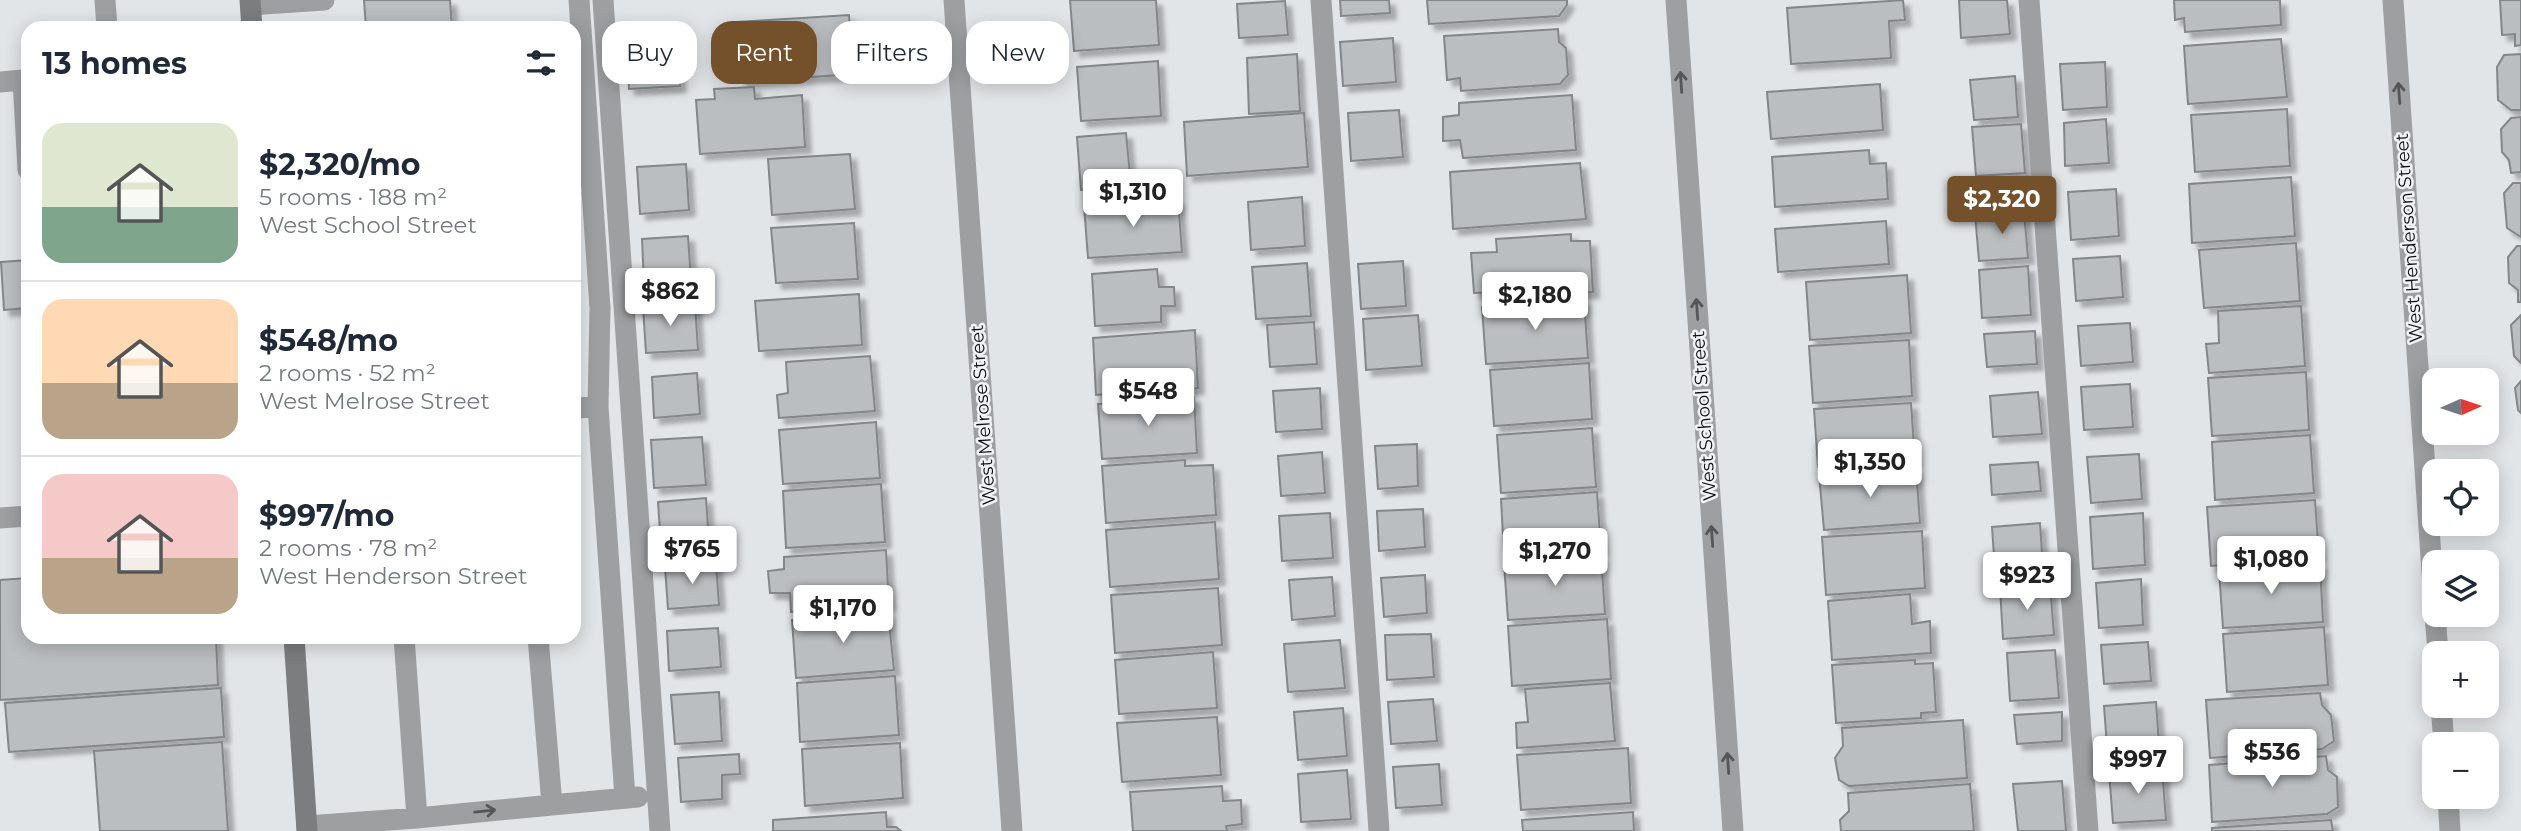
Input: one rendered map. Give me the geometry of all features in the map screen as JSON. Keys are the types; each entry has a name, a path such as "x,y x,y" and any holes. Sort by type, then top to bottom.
{"main road":[{"path":"251,3 252,21"},
{"path":"294,644 307,828"}],"street":[{"path":"105,0 106,21"},
{"path":"251,3 324,0"},
{"path":"579,0 580,21"},
{"path":"603,0 660,831"},
{"name":"West Melrose Street","path":"954,0 1012,831"},
{"path":"1321,0 1379,831"},
{"name":"West School Street","path":"1676,0 1733,831"},
{"path":"2029,0 2088,831"},
{"name":"West Henderson Street","path":"2393,0 2431,550"},
{"path":"581,29 600,308 598,407 625,798"},
{"path":"0,82 21,80"},
{"path":"581,408 598,407"},
{"path":"0,518 21,516"},
{"path":"405,644 417,818"},
{"path":"539,644 552,804"},
{"path":"307,828 657,795"},
{"path":"2449,809 2450,831"}],"building":[{"path":"364,0 450,0 452,21 366,21"},
{"path":"1070,0 1156,0 1159,45 1074,51"},
{"path":"1340,0 1389,0 1390,13 1341,16"},
{"path":"1427,0 1567,0 1567,5 1559,16 1429,24"},
{"path":"1903,0 1905,20 1889,21 1891,58 1791,64 1787,8"},
{"path":"1959,0 2007,0 2010,34 1961,38"},
{"path":"2174,0 2280,0 2281,25 2185,32 2184,18 2175,20"},
{"path":"2500,0 2521,0 2521,45 2515,46 2515,34 2502,35"},
{"path":"1285,1 1288,35 1239,38 1237,4"},
{"path":"849,15 849,21 831,21 831,76 817,77 817,21 753,21"},
{"path":"1558,29 1559,42 1566,48 1568,75 1560,84 1461,91 1460,78 1447,80 1444,36"},
{"path":"1393,38 1396,82 1343,86 1340,42"},
{"path":"2281,39 2287,97 2188,104 2184,46"},
{"path":"1297,54 1300,111 1249,114 1247,58"},
{"path":"2521,54 2521,110 2511,110 2498,100 2497,67 2504,55"},
{"path":"1158,61 1161,116 1081,121 1077,67"},
{"path":"2105,62 2107,107 2063,110 2060,64"},
{"path":"2015,76 2018,117 1974,120 1970,80"},
{"path":"629,84 680,86 629,89"},
{"path":"1880,84 1883,130 1771,139 1767,92"},
{"path":"754,87 755,99 802,95 805,147 700,154 696,100 715,99 714,89"},
{"path":"1572,95 1576,150 1463,158 1460,140 1443,141 1443,117 1459,115 1459,103"},
{"path":"2287,109 2290,166 2195,172 2191,115"},
{"path":"1399,110 1403,157 1351,161 1348,113"},
{"path":"1304,113 1308,167 1187,176 1184,122"},
{"path":"2521,117 2521,172 2511,173 2509,160 2502,152 2501,129 2511,118"},
{"path":"2106,119 2109,163 2065,166 2064,123"},
{"path":"2021,124 2025,173 1976,176 1972,127"},
{"path":"1126,133 1131,186 1081,190 1077,137"},
{"path":"1869,150 1870,164 1886,163 1888,199 1775,207 1772,157"},
{"path":"850,154 855,209 772,215 768,159"},
{"path":"1580,163 1586,219 1453,229 1450,172"},
{"path":"686,164 689,210 640,214 637,167"},
{"path":"2291,177 2295,236 2192,243 2189,184"},
{"path":"2513,183 2521,183 2521,237 2507,228 2504,193"},
{"path":"2116,189 2119,236 2071,240 2068,192"},
{"path":"1302,197 1305,246 1251,250 1248,202"},
{"path":"1178,199 1182,252 1088,258 1084,206"},
{"path":"2024,211 2028,258 1979,261 1975,214"},
{"path":"1886,221 1889,264 1778,272 1775,229"},
{"path":"854,223 858,279 776,283 771,228"},
{"path":"1571,234 1571,241 1590,241 1593,292 1500,298 1500,292 1474,293 1471,253 1497,252 1496,239"},
{"path":"688,236 691,280 644,283 642,239"},
{"path":"2296,243 2300,301 2204,308 2199,250"},
{"path":"2517,246 2521,246 2521,302 2518,302 2518,290 2509,283 2508,257"},
{"path":"2120,256 2123,297 2076,301 2073,259"},
{"path":"21,261 21,309 4,310 1,262"},
{"path":"1403,261 1406,306 1361,309 1358,264"},
{"path":"1307,263 1311,316 1256,319 1252,267"},
{"path":"2028,266 2031,315 1982,318 1979,270"},
{"path":"1157,269 1159,287 1174,287 1175,306 1161,306 1161,322 1095,326 1092,274"},
{"path":"1907,275 1911,333 1810,340 1806,282"},
{"path":"859,294 862,345 759,351 755,301"},
{"path":"1584,299 1588,358 1486,364 1482,307"},
{"path":"695,304 698,350 646,353 643,307"},
{"path":"2301,306 2305,366 2209,373 2206,344 2219,343 2218,311"},
{"path":"1418,315 1422,366 1366,370 1363,319"},
{"path":"2521,315 2521,363 2514,356 2511,325"},
{"path":"1314,322 1317,364 1270,367 1267,325"},
{"path":"2130,323 2133,362 2081,366 2078,326"},
{"path":"1195,330 1198,388 1096,395 1093,338"},
{"path":"2035,331 2037,364 1987,367 1984,334"},
{"path":"1909,340 1912,396 1813,403 1809,346"},
{"path":"870,356 875,411 779,418 777,395 788,393 786,362"},
{"path":"1589,363 1592,419 1494,426 1490,370"},
{"path":"2306,372 2309,430 2212,436 2208,378"},
{"path":"697,373 700,414 654,418 652,377"},
{"path":"2521,381 2521,413 2518,410 2515,388"},
{"path":"2130,384 2133,427 2084,430 2081,387"},
{"path":"1320,388 1322,429 1276,432 1273,391"},
{"path":"2038,392 2042,434 1993,437 1990,396"},
{"path":"1194,397 1197,453 1102,459 1098,404"},
{"path":"1911,403 1915,461 1818,467 1814,409"},
{"path":"876,422 880,478 783,484 779,430"},
{"path":"1592,428 1596,487 1501,493 1497,435"},
{"path":"2310,435 2314,493 2215,500 2212,442"},
{"path":"702,437 706,485 654,488 651,440"},
{"path":"1417,444 1418,486 1378,489 1375,446"},
{"path":"1322,452 1325,493 1281,496 1278,456"},
{"path":"2139,454 2142,499 2091,503 2087,457"},
{"path":"1185,460 1185,466 1213,465 1216,515 1106,523 1102,466"},
{"path":"2038,462 2041,491 1992,495 1990,465"},
{"path":"1916,468 1920,523 1824,530 1819,474"},
{"path":"881,484 885,542 786,548 783,491"},
{"path":"1597,492 1601,549 1504,555 1501,499"},
{"path":"706,498 709,542 661,546 658,502"},
{"path":"2315,500 2319,557 2211,566 2207,507"},
{"path":"1423,509 1425,547 1379,551 1377,511"},
{"path":"1330,513 1333,558 1282,561 1279,516"},
{"path":"2143,513 2145,565 2093,569 2090,517"},
{"path":"1215,522 1219,579 1110,587 1106,530"},
{"path":"2040,523 2043,568 1995,571 1992,527"},
{"path":"1922,531 1925,588 1826,595 1822,537"},
{"path":"886,550 889,605 791,612 790,593 770,593 768,571 784,569 784,557"},
{"path":"1601,556 1605,614 1508,620 1504,563"},
{"path":"2320,563 2323,622 2223,628 2219,570"},
{"path":"716,564 719,605 668,609 665,567"},
{"path":"1425,575 1427,613 1384,617 1381,578"},
{"path":"1332,577 1335,616 1292,620 1289,580"},
{"path":"21,578 21,644 216,644 218,685 0,700 0,580"},
{"path":"2141,579 2143,625 2099,628 2096,583"},
{"path":"2050,585 2054,635 2003,639 2000,588"},
{"path":"1218,588 1222,645 1115,653 1111,595"},
{"path":"1910,594 1912,624 1930,621 1931,653 1832,660 1828,601"},
{"path":"888,612 894,670 796,678 792,620"},
{"path":"1607,619 1611,679 1512,686 1508,626"},
{"path":"2324,627 2328,685 2227,692 2223,634"},
{"path":"718,628 721,667 669,671 667,631"},
{"path":"1431,634 1434,677 1387,680 1385,635"},
{"path":"1340,640 1345,688 1288,692 1284,644"},
{"path":"2148,642 2151,681 2104,684 2101,645"},
{"path":"2055,650 2059,698 2010,701 2007,653"},
{"path":"1213,652 1217,708 1119,714 1115,660"},
{"path":"1915,660 1915,664 1933,663 1936,712 1921,713 1921,718 1836,723 1832,665"},
{"path":"895,676 899,735 800,742 797,683"},
{"path":"1610,683 1615,741 1517,748 1516,723 1528,722 1525,689"},
{"path":"221,688 224,737 9,752 5,703"},
{"path":"719,692 722,741 675,744 671,695"},
{"path":"2320,693 2322,705 2331,715 2334,741 2322,749 2210,758 2206,700"},
{"path":"1433,699 1437,741 1391,744 1388,702"},
{"path":"2156,702 2160,757 2108,760 2104,706"},
{"path":"1343,708 1347,756 1298,760 1294,712"},
{"path":"2062,712 2062,741 2017,744 2014,715"},
{"path":"1217,717 1221,775 1122,782 1117,723"},
{"path":"1963,720 1967,778 1849,786 1839,780 1835,758 1843,746 1842,728"},
{"path":"222,742 228,831 100,831 94,751"},
{"path":"900,743 903,798 805,806 802,749"},
{"path":"1628,748 1631,803 1521,810 1517,755"},
{"path":"739,754 740,774 722,775 722,799 681,802 678,758"},
{"path":"2326,756 2328,770 2337,777 2338,807 2327,814 2212,822 2209,765"},
{"path":"1439,764 1442,805 1396,808 1393,767"},
{"path":"2162,769 2166,820 2113,823 2109,772"},
{"path":"1347,770 1351,819 1301,822 1298,774"},
{"path":"2062,781 2066,831 2018,831 2013,784"},
{"path":"1970,784 1974,831 1841,831 1840,820 1849,811 1848,793"},
{"path":"1222,786 1223,801 1241,800 1242,824 1226,826 1227,831 1133,831 1130,792"},
{"path":"886,812 887,827 896,827 901,831 773,831 773,820"},
{"path":"1633,812 1634,831 1523,831 1522,820"},
{"path":"2331,820 2333,831 2212,831 2212,828"}]}
